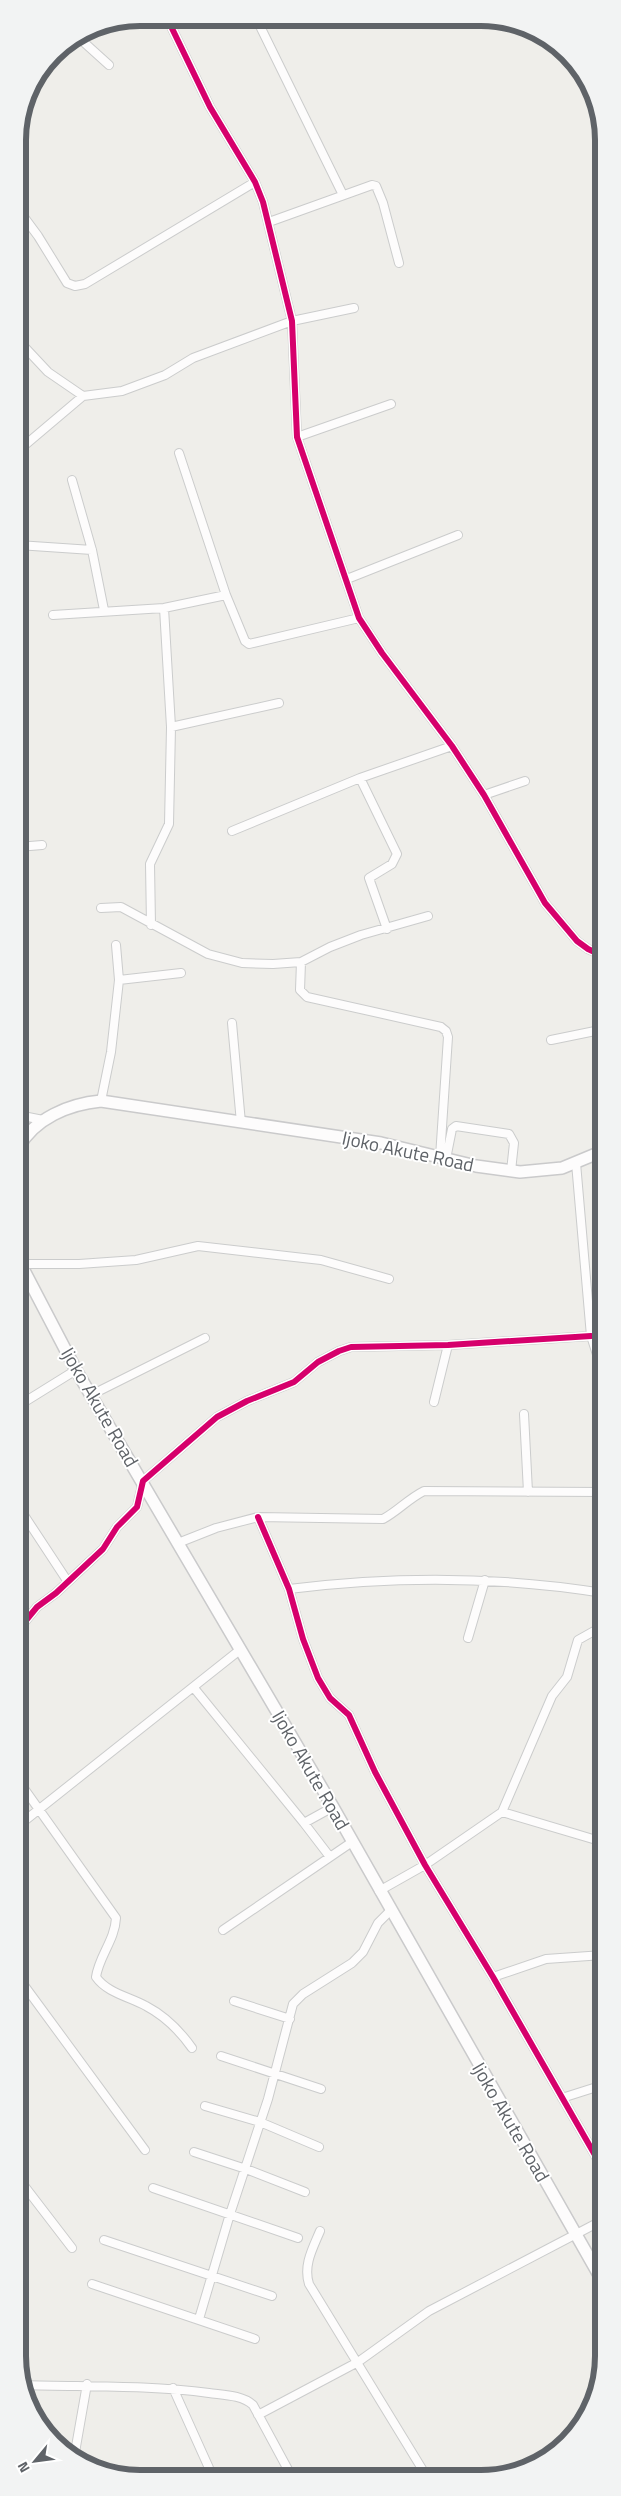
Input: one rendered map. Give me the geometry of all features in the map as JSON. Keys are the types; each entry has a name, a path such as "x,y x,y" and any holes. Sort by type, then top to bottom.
{"main road":[{"name":"Ijoko Akute Road","path":"26,1135 43,1120 84,1103 101,1102 381,1143 511,1172 546,1171 576,1163 595,1155"},
{"name":"Ijoko Akute Road","path":"26,1275 76,1370 333,1807 390,1911 595,2268"}],"street":[{"path":"171,26 210,107 255,182 269,222 292,321 298,437 359,618 382,653 452,746 484,795 545,903 577,941 595,953"},
{"path":"260,26 343,195"},
{"path":"83,42 109,65"},
{"path":"26,220 67,283 75,286 93,279 255,182"},
{"path":"269,222 372,185 376,186 383,203 399,263"},
{"path":"26,444 83,396 122,391 166,374 193,358 292,321 354,308"},
{"path":"26,349 48,372 83,396"},
{"path":"298,437 391,404"},
{"path":"179,453 226,595 244,641 249,644 359,618"},
{"path":"72,480 92,550 104,610"},
{"path":"347,579 458,535"},
{"path":"26,546 92,550"},
{"path":"53,615 104,610 164,608 226,595"},
{"path":"150,925 150,864 169,824 172,727 164,608"},
{"path":"172,727 279,703"},
{"path":"232,830 360,778 452,746"},
{"path":"360,778 397,854 392,864 369,878 386,929"},
{"path":"484,795 525,781"},
{"path":"26,846 42,845"},
{"path":"100,908 121,907 150,925 208,954 242,963 301,962 330,947 428,916"},
{"path":"101,1102 110,1052 119,980 116,945"},
{"path":"301,962 300,990 307,997 440,1027 446,1031 448,1037 443,1158"},
{"path":"119,980 181,973"},
{"path":"232,1023 241,1123"},
{"path":"552,1040 595,1031"},
{"path":"26,1116 43,1120"},
{"path":"443,1158 452,1129 456,1126 509,1134 514,1143 511,1172"},
{"path":"576,1163 590,1336 595,1350"},
{"path":"26,1262 79,1264 136,1260 198,1246 321,1260 389,1279"},
{"path":"26,1620 37,1606 68,1582 103,1548 117,1527 137,1507 143,1481 217,1417 247,1401 294,1382 318,1362 339,1351 351,1347 448,1345 590,1336"},
{"path":"91,1395 205,1338"},
{"path":"434,1402 448,1345"},
{"path":"26,1401 76,1370"},
{"path":"524,1414 528,1492"},
{"path":"178,1542 216,1528 258,1517 383,1519 396,1512 408,1499 424,1491 595,1492"},
{"path":"258,1517 289,1589 303,1639 318,1678 330,1698 349,1715 375,1772 425,1864 493,1977 595,2155"},
{"path":"26,1518 68,1582"},
{"path":"289,1589 405,1578 485,1580 595,1592"},
{"path":"468,1638 485,1580"},
{"path":"379,1891 425,1864 502,1812 552,1696 567,1677 578,1640 595,1630"},
{"path":"26,1820 194,1688 240,1649"},
{"path":"194,1688 330,1857"},
{"path":"26,1790 116,1918 112,1936 98,1966 96,1977 102,1985 162,2016 181,2032 192,2048"},
{"path":"304,1823 333,1807"},
{"path":"502,1812 595,1840"},
{"path":"223,1930 352,1842"},
{"path":"199,2319 230,2214 275,2074 293,2004 303,1994 352,1963 363,1952 378,1923 390,1911"},
{"path":"493,1977 546,1959 595,1956"},
{"path":"26,1988 145,2150"},
{"path":"234,2001 290,2019"},
{"path":"222,2056 321,2090"},
{"path":"562,2098 595,2088"},
{"path":"205,2106 260,2122 319,2147"},
{"path":"194,2152 246,2169 305,2192"},
{"path":"153,2188 298,2238"},
{"path":"26,2189 72,2248"},
{"path":"258,2415 358,2362 429,2311 595,2224"},
{"path":"320,2231 308,2262 306,2274 312,2289 423,2470"},
{"path":"104,2240 272,2296"},
{"path":"92,2284 255,2338"},
{"path":"30,2385 87,2384 173,2388 242,2398 253,2405 288,2470"},
{"path":"75,2450 87,2384"},
{"path":"173,2388 210,2470"}],"cycle path":[{"path":"171,26 210,107 255,182 263,202 292,321 297,437 359,618 382,653 452,746 484,795 545,903 577,941 595,952"},
{"path":"26,1620 37,1607 56,1593 103,1549 117,1527 137,1507 143,1481 217,1417 247,1401 294,1382 318,1362 339,1351 351,1347 448,1345 591,1336"},
{"path":"258,1517 289,1589 303,1639 318,1678 330,1698 349,1715 375,1772 425,1865 493,1977 595,2155"}]}
